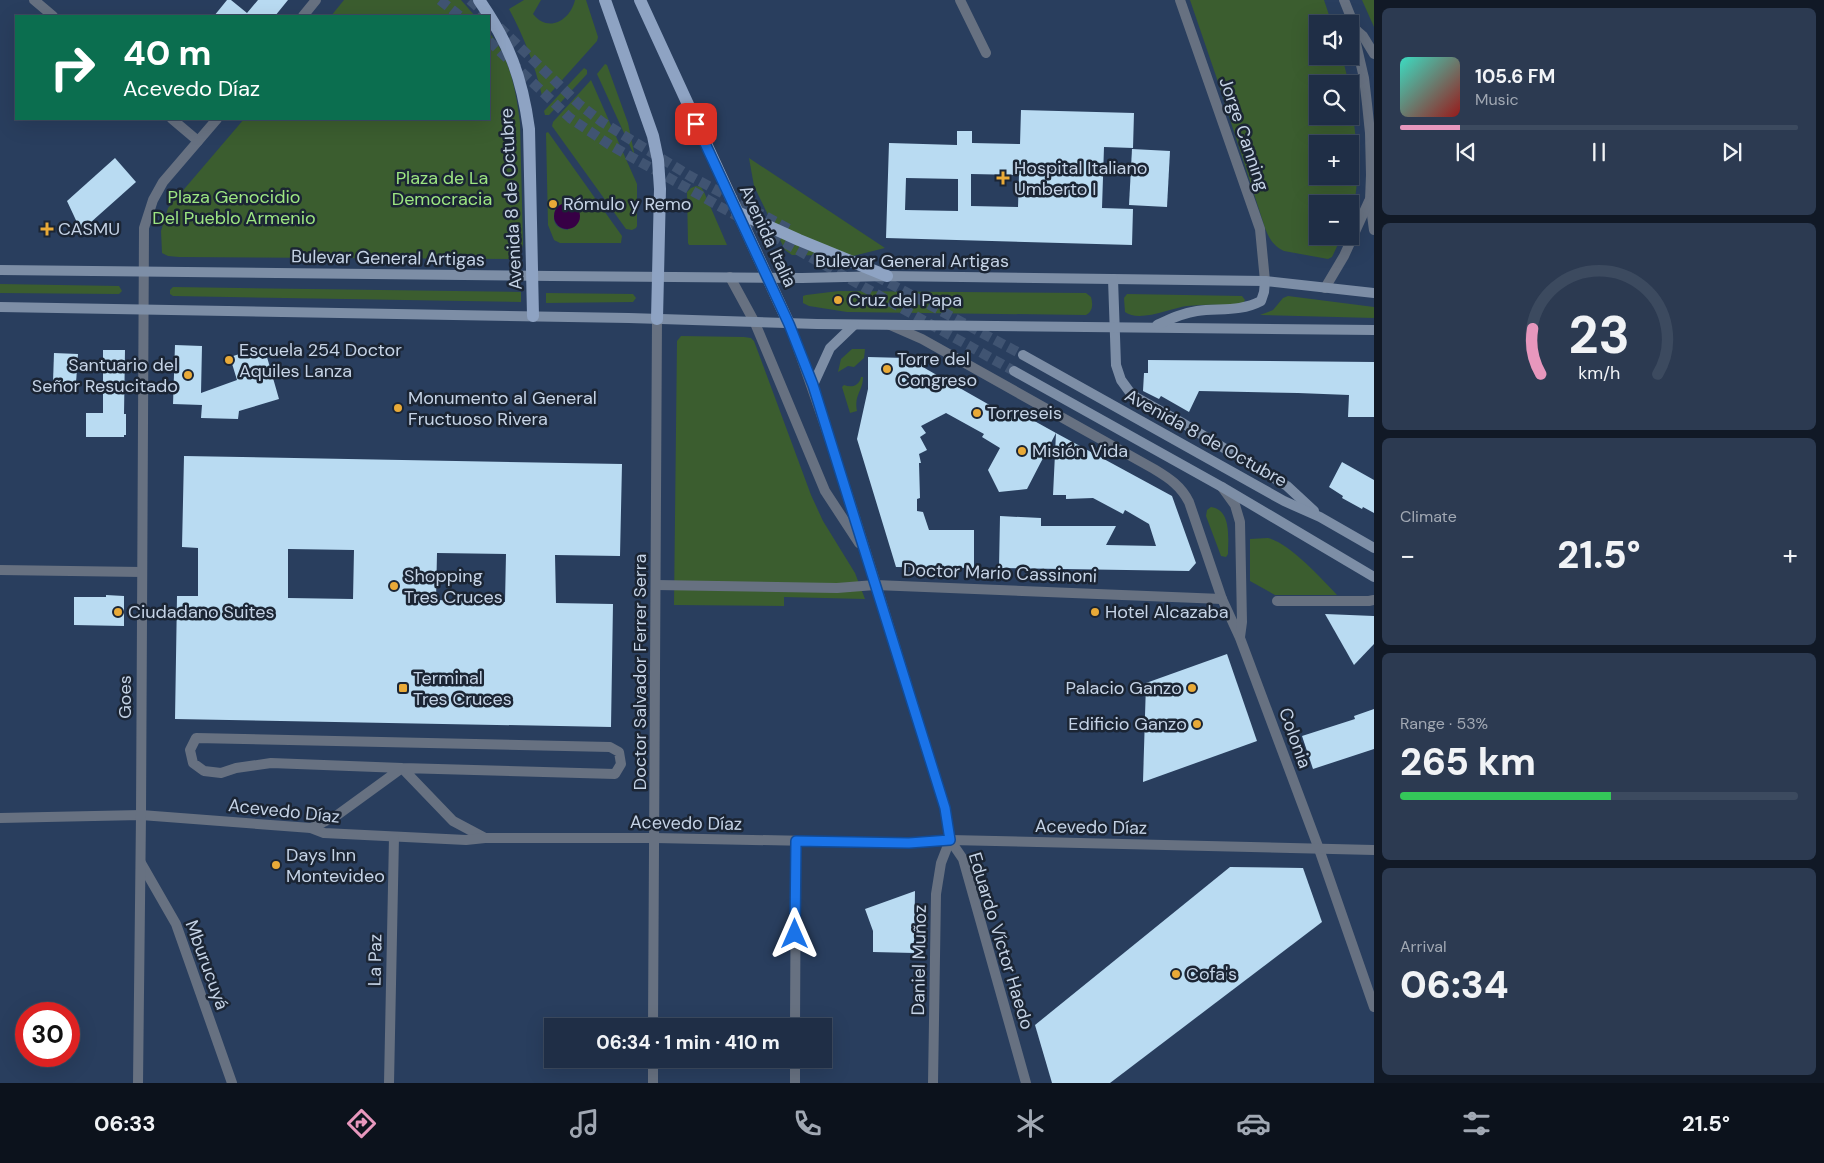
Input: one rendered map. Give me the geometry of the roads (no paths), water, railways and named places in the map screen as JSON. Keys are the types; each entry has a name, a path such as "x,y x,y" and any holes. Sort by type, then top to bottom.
{"main road":[{"name":"Avenida 8 de Octubre","path":"480,0 489,15"},
{"path":"605,0 653,136 658,160 660,189 657,319"},
{"name":"Avenida Italia","path":"642,1 789,324"},
{"name":"Avenida 8 de Octubre","path":"490,17 509,49 516,68 529,129 533,316"},
{"path":"737,212 887,276"},
{"name":"Bulevar General Artigas","path":"0,270 767,278 887,276 1265,281 1374,293"},
{"path":"1113,279 1116,365 1121,380 1129,391 1137,398 1184,424 1286,486 1320,517"},
{"path":"1155,326 1176,316 1197,311 1249,307 1261,301 1265,281"},
{"path":"0,307 533,316 789,324 1155,326 1374,330"},
{"path":"813,385 830,348 854,325"},
{"name":"Avenida 8 de Octubre","path":"1023,355 1284,501 1320,517 1374,548"},
{"name":"Avenida 8 de Octubre","path":"1014,371 1222,487 1374,577"}],"street":[{"path":"34,0 52,15"},
{"path":"304,15 316,0"},
{"path":"960,0 986,53"},
{"name":"Jorge Canning","path":"1180,0 1260,229 1265,281"},
{"path":"1344,0 1350,15"},
{"path":"1359,33 1374,54"},
{"path":"1359,56 1368,104 1373,173 1370,200 1374,230"},
{"path":"173,120 198,141"},
{"name":"Goes","path":"138,1083 144,228 152,200 163,182 216,120"},
{"path":"1325,288 1344,256 1370,200"},
{"name":"Eduardo Víctor Haedo","path":"730,277 755,323 825,491 865,551"},
{"name":"Doctor Salvador Ferrer Serra","path":"653,1018 657,319"},
{"name":"Eduardo Víctor Haedo","path":"789,324 813,385 865,551 945,808 950,840 963,858 1026,1083"},
{"name":"Colonia","path":"889,324 936,347 1154,469 1184,492 1222,599 1240,638 1318,849 1374,1007"},
{"name":"Avenida 8 de Octubre","path":"1222,487 1235,506 1240,522 1242,622 1240,638"},
{"path":"0,570 142,572"},
{"name":"Doctor Mario Cassinoni","path":"656,585 837,588 875,585 1222,599"},
{"path":"1277,600 1374,600"},
{"path":"311,828 336,816 402,768 615,774 621,764 619,752 610,747 196,738 190,750 193,763 204,771 221,773 236,768 271,762 402,768 453,821 485,838"},
{"name":"Acevedo Díaz","path":"0,818 141,815 311,828 324,833 466,840 485,838 655,838 909,843 950,840 1374,850"},
{"name":"La Paz","path":"389,1083 394,837"},
{"name":"Daniel Muñoz","path":"933,1083 936,894 941,863 950,840"},
{"path":"795,1018 796,841"},
{"name":"Mburucuyá","path":"141,863 176,924 232,1083"},
{"path":"652,1083 653,1068"},
{"path":"795,1068 795,1083"}],"tunnel":[{"path":"440,0 459,15"},
{"path":"470,0 483,12"},
{"path":"499,27 580,105 602,122 690,176 791,230"},
{"path":"490,42 570,118 610,145 1014,371"},
{"path":"876,276 1023,355"}],"place":[{"name":"Hospital Italiano Umberto I","path":"1003,178"},
{"name":"Rómulo y Remo","path":"553,204"},
{"name":"CASMU","path":"47,229"},
{"name":"Cruz del Papa","path":"838,300"},
{"name":"Escuela 254 Doctor Aquiles Lanza","path":"229,360"},
{"name":"Torre del Congreso","path":"887,369"},
{"name":"Santuario del Señor Resucitado","path":"188,375"},
{"name":"Monumento al General Fructuoso Rivera","path":"398,408"},
{"name":"Torreseis","path":"977,413"},
{"name":"Misión Vida","path":"1022,451"},
{"name":"Shopping Tres Cruces","path":"394,586"},
{"name":"Ciudadano Suites","path":"118,612"},
{"name":"Hotel Alcazaba","path":"1095,612"},
{"name":"Terminal Tres Cruces","path":"403,688"},
{"name":"Palacio Ganzo","path":"1192,688"},
{"name":"Edificio Ganzo","path":"1197,724"},
{"name":"Days Inn Montevideo","path":"276,865"},
{"name":"Cofa's","path":"1176,974"}],"park label":[{"name":"Plaza de La Democracia","path":"442,188"},
{"name":"Plaza Genocidio Del Pueblo Armenio","path":"234,207"}]}
